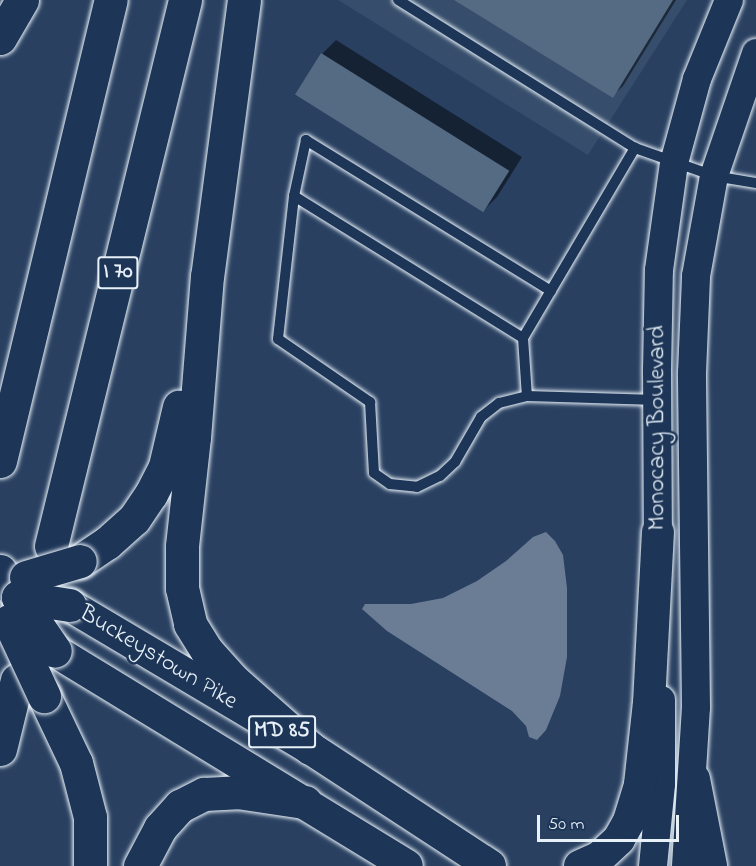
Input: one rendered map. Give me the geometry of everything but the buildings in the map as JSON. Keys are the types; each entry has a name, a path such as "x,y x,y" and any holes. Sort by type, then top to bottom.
{"highway":[{"path":"0,38 22,0"},
{"path":"0,461 111,0"},
{"name":"I 70","path":"51,546 185,0"},
{"path":"244,0 207,276 194,437 182,546 182,588 190,624 207,651 234,681 310,748"},
{"path":"6,590 80,561 107,543 134,519 165,466 207,276"},
{"path":"6,590 69,605"},
{"path":"6,590 56,651"},
{"path":"6,590 30,688 76,763 90,817 90,866"},
{"path":"0,748 30,688"},
{"path":"140,866 160,828 180,806 204,794 237,792 304,802"}],"main road":[{"name":"Monocacy Boulevard","path":"653,866 661,784 657,400 659,270 674,163 697,79 729,0"},
{"name":"Monocacy Boulevard","path":"686,866 694,779 696,707 692,373 696,276 714,176 756,53"},
{"path":"580,866 600,857 619,840 630,821 640,784 648,703 658,532"},
{"name":"Buckeystown Pike","path":"69,605 310,748 485,863"},
{"name":"Buckeystown Pike","path":"56,651 407,866"},
{"path":"694,779 711,866"},
{"path":"485,863 514,866"}],"lane":[{"path":"398,0 635,148 714,176 756,183"},
{"path":"551,291 306,140 294,196 278,339 370,402 374,473 390,484 417,487 440,476 455,462 481,417 499,403 527,396 657,400"},
{"path":"527,396 524,338 635,148"},
{"path":"294,196 524,338"}],"shaded area":[{"path":"338,0 687,0 588,155"},
{"path":"546,532 555,541 563,555 567,588 567,657 560,696 546,730 537,740 529,737 526,726 512,711 387,631 362,609 365,604 411,604 443,598 477,581 506,561 533,537"}]}
